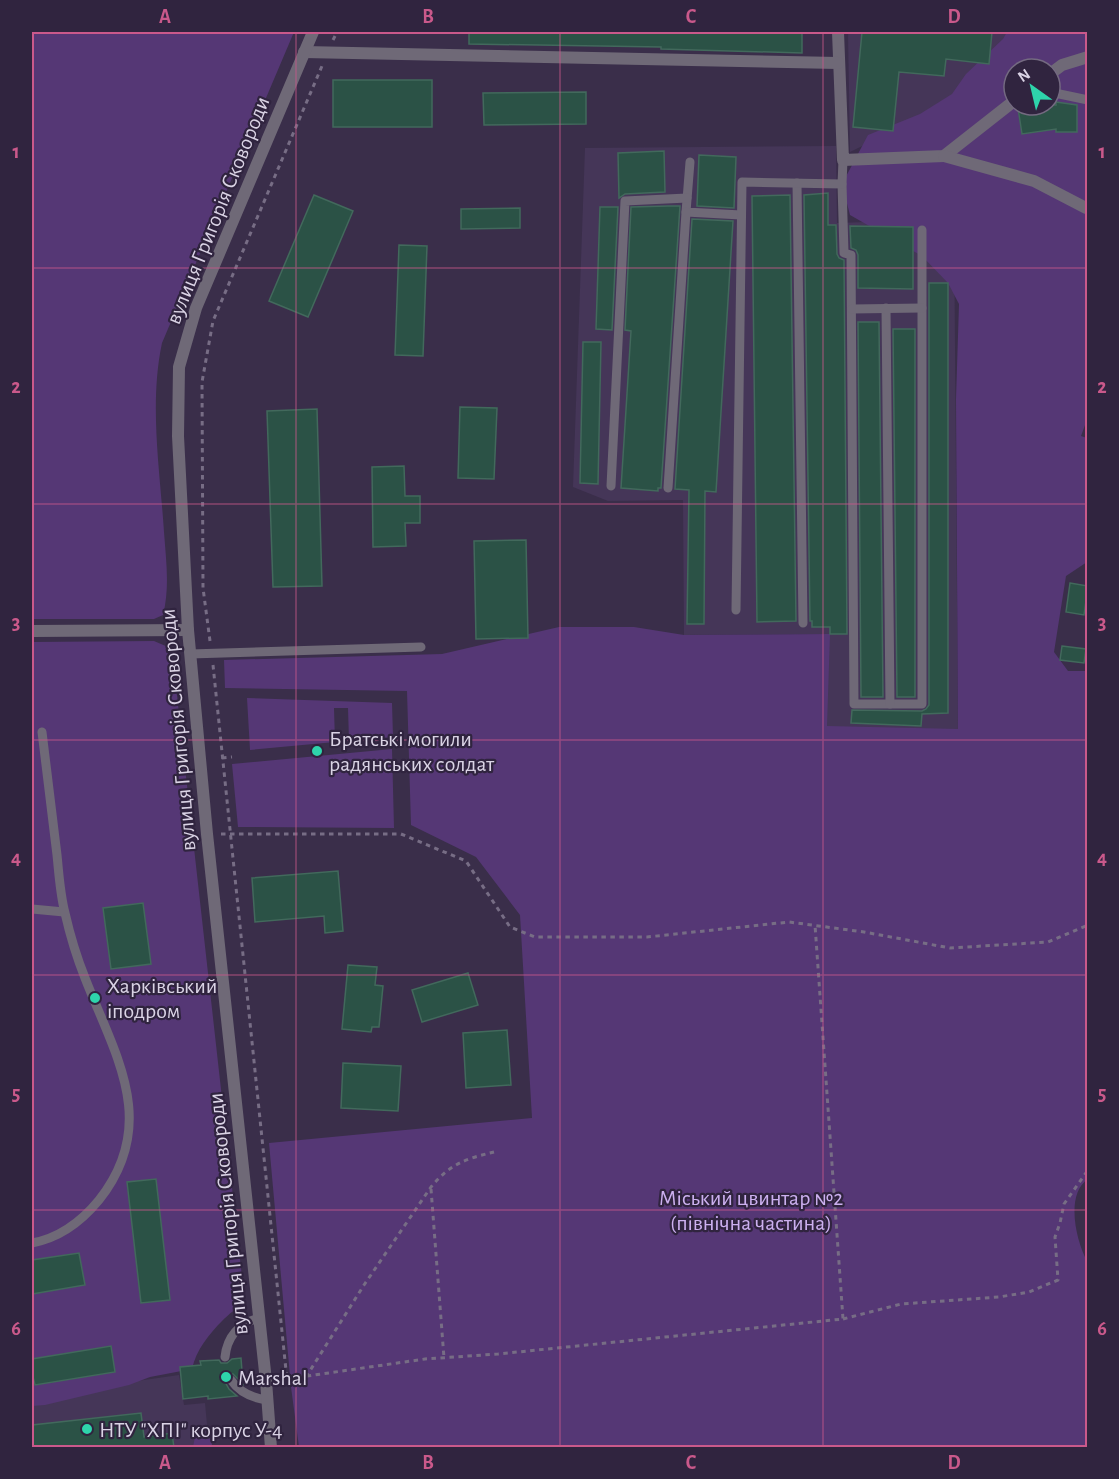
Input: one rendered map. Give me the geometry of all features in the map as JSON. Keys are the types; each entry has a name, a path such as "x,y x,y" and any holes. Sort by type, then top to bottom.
{"street":[{"name":"вулиця Григорія Сковороди","path":"271,1448 190,654 178,436 179,367 196,308 313,32"},
{"path":"838,32 843,160 944,156 1035,181 1086,208"},
{"path":"304,52 838,63"},
{"path":"1062,65 1088,57"},
{"path":"944,156 1002,110"},
{"path":"32,631 188,630"}],"lane":[{"path":"1062,95 1088,100"},
{"path":"843,160 844,253 851,255 854,704 922,704 922,230"},
{"path":"668,488 690,162"},
{"path":"736,610 742,182 842,184"},
{"path":"797,183 802,623"},
{"path":"611,486 625,201 687,198"},
{"path":"686,212 741,215"},
{"path":"852,309 922,308"},
{"path":"886,309 890,704"},
{"path":"190,654 421,647"},
{"path":"32,1243 48,1240 70,1227 90,1211 106,1191 118,1168 126,1144 130,1119 126,1082 84,976 64,912 42,732"},
{"path":"32,909 64,912"},
{"path":"225,1357 233,1333 246,1322 259,1318"},
{"path":"231,1380 244,1393 254,1398 267,1400"}],"path":[{"path":"287,1380 212,655 203,588 202,382 213,321 337,32"},
{"path":"222,758 232,757"},
{"path":"207,834 401,832 466,861 510,927 535,937 647,937 789,922 864,932 950,948 1048,942 1088,925"},
{"path":"815,925 843,1319"},
{"path":"305,1377 431,1187 444,1172 455,1165 470,1158 494,1152"},
{"path":"266,1382 444,1358 843,1319 902,1304 999,1297 1029,1292 1058,1280 1055,1237 1064,1204 1088,1170"},
{"path":"431,1187 444,1358"}],"shaded area":[{"path":"848,32 1013,32 969,94 850,152"},
{"path":"836,146 837,223 954,219 958,730 827,731 826,634 684,635 683,500 608,501 573,487 585,148"},
{"path":"179,1375 184,1405 205,1403 209,1447 32,1447 32,1396"}],"green space":[{"path":"32,32 294,32 162,343 158,366 156,413 167,584 163,615 154,619 32,619"},
{"name":"Міський цвинтар №2 (північна частина)","path":"1007,32 1087,32 1088,417 1081,436 1087,438 1087,562 1066,576 1054,652 1068,671 1088,671 1088,1179 1081,1186 1075,1206 1076,1230 1087,1261 1087,1447 299,1447 291,1387 269,1143 532,1118 520,915 476,857 411,825 407,691 225,688 224,660 442,654 559,627 634,627 684,635 830,634 827,726 958,729 956,399 959,304 948,283 922,256 850,215 842,184 868,135 920,114 952,94 966,74 1003,39"},
{"name":"Харківський іподром","path":"154,641 168,647 173,660 244,1295 238,1306 218,1325 204,1343 192,1369 150,1377 129,1385 45,1405 32,1406 32,642"},
{"path":"247,698 392,703 393,737 349,741 348,708 334,708 335,742 250,750"},
{"path":"392,749 394,828 238,827 232,764"},
{"path":"202,1429 209,1437 213,1447 193,1447 196,1432"}],"building":[{"path":"469,32 802,32 802,53 661,49 661,47 469,44"},
{"path":"862,32 992,32 989,64 946,59 944,76 899,72 893,131 853,127"},
{"path":"333,80 432,80 432,127 333,127"},
{"path":"586,92 586,124 484,125 483,93"},
{"path":"1062,103 1077,105 1077,132 1056,132 1056,129 1022,134 1019,117 1062,117"},
{"path":"664,151 665,192 625,194 619,198 618,153"},
{"path":"699,155 736,157 734,208 697,206"},
{"path":"828,193 828,225 836,225 837,254 844,260 847,634 830,634 830,627 812,627 812,621 810,621 804,195"},
{"path":"314,195 353,211 308,317 269,301"},
{"path":"790,195 796,621 757,622 752,196"},
{"path":"680,206 661,488 658,488 658,491 621,488 631,331 625,330 631,207"},
{"path":"600,207 618,207 612,330 596,329"},
{"path":"520,208 520,228 461,229 461,209"},
{"path":"692,219 733,221 716,492 705,491 704,624 687,624 689,490 675,489"},
{"path":"850,226 913,227 913,289 858,288 858,255 856,250 851,248"},
{"path":"399,245 427,246 423,356 395,355"},
{"path":"929,283 948,283 948,713 922,714 921,726 851,723 852,710 922,711 929,705"},
{"path":"858,322 879,322 883,697 861,697"},
{"path":"893,329 915,329 915,697 897,697"},
{"path":"583,342 601,342 598,484 580,483"},
{"path":"460,407 497,408 494,479 458,478"},
{"path":"317,409 322,586 273,587 267,411"},
{"path":"404,466 405,496 420,496 420,523 405,523 406,546 373,547 372,467"},
{"path":"526,540 528,638 476,639 474,541"},
{"path":"1070,583 1088,586 1084,615 1066,612"},
{"path":"1062,646 1086,649 1084,663 1060,660"},
{"path":"338,871 343,931 325,933 324,916 255,922 252,878"},
{"path":"143,903 151,964 111,969 103,908"},
{"path":"348,965 377,967 375,985 383,986 379,1027 372,1027 371,1032 342,1029"},
{"path":"468,973 478,1005 422,1022 412,990"},
{"path":"507,1030 511,1085 466,1088 463,1033"},
{"path":"343,1063 401,1066 398,1111 341,1108"},
{"path":"156,1179 170,1300 141,1303 127,1182"},
{"path":"79,1253 85,1285 32,1294 32,1260"},
{"path":"111,1346 115,1372 35,1385 32,1359"},
{"path":"241,1358 243,1384 233,1374 227,1374 224,1380 237,1396 183,1399 180,1367 201,1365 200,1361 219,1360 221,1363 227,1363 232,1359"},
{"name":"НТУ \"ХПІ\" корпус У-4","path":"141,1413 144,1437 172,1433 174,1448 32,1448 32,1425"}],"place":[{"name":"Братські могили радянських солдат","path":"317,751"},
{"name":"Харківський іподром","path":"95,998"},
{"name":"Marshal","path":"226,1377"},
{"name":"НТУ \"ХПІ\" корпус У-4","path":"87,1429"}]}
